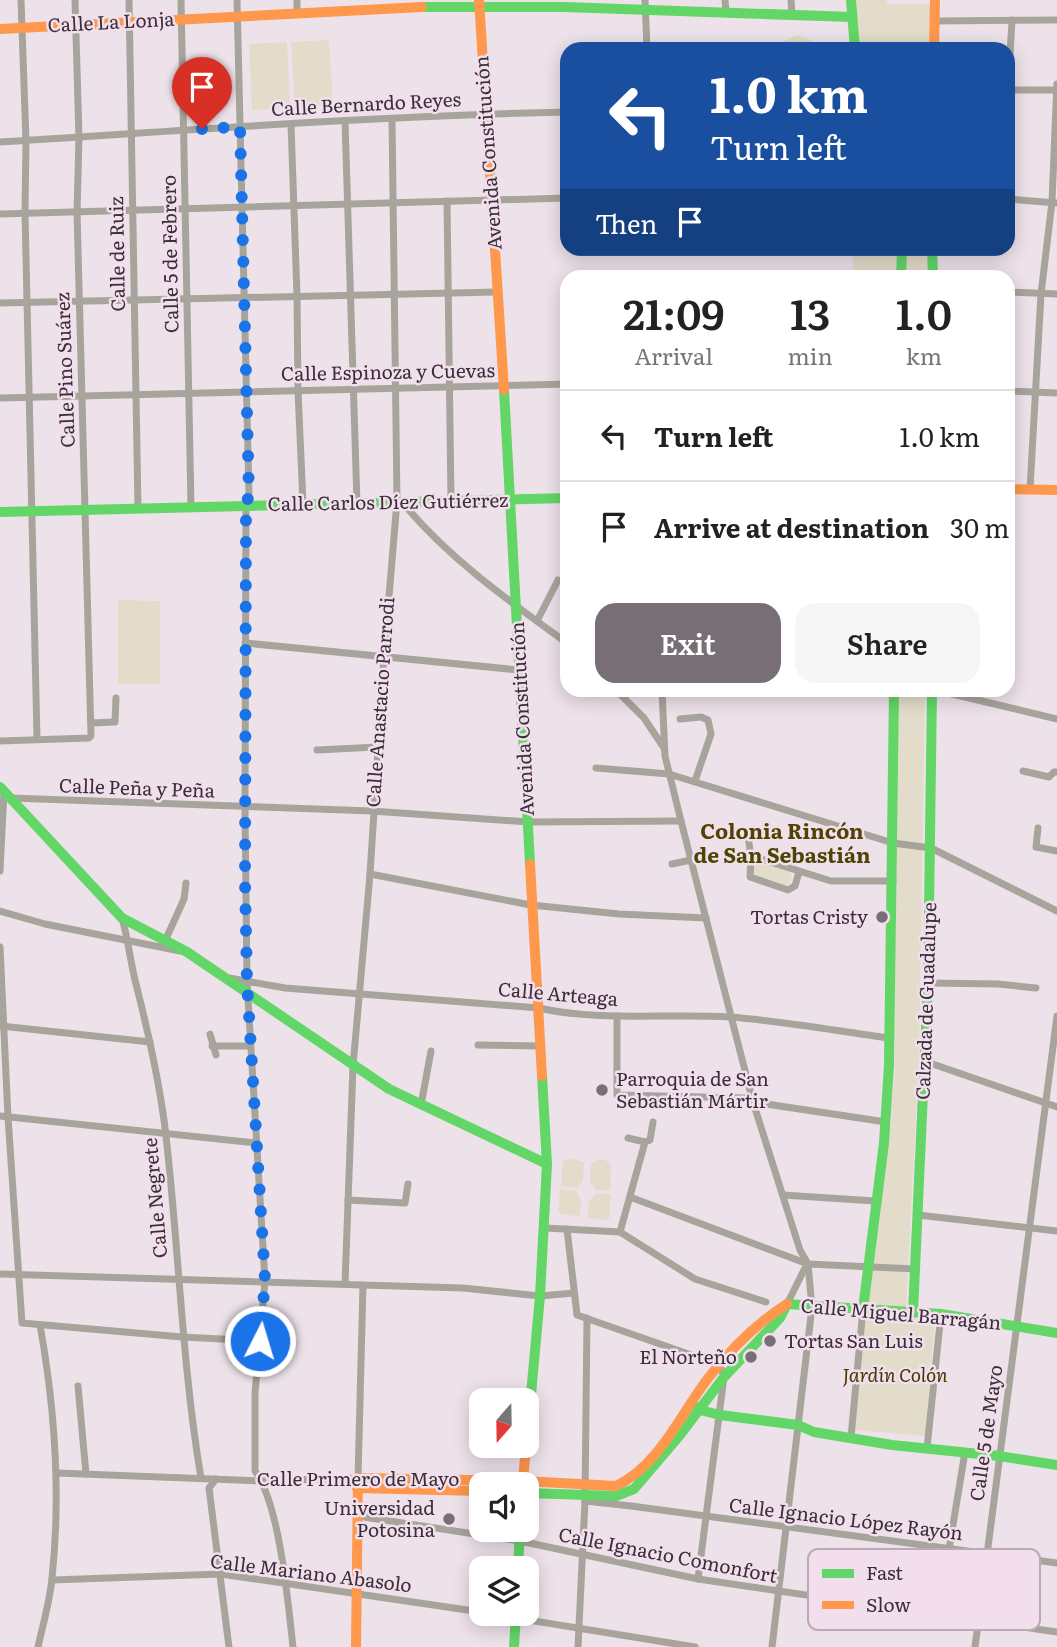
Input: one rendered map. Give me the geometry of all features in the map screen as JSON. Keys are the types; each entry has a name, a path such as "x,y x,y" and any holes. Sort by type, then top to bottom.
{"main road":[{"path":"851,0 854,42"},
{"path":"934,42 935,0"},
{"name":"Calle La Lonja","path":"0,29 297,12 358,4 564,3 852,17"},
{"name":"Avenida Constitución","path":"479,4 504,386 547,1164 545,1228 532,1388"},
{"path":"1015,489 1057,490"},
{"name":"Calle Carlos Díez Gutiérrez","path":"0,512 560,498"},
{"name":"Calzada de Guadalupe","path":"863,1309 865,1267 886,1122 894,697"},
{"name":"Calzada de Guadalupe","path":"914,1313 928,983 932,697"},
{"path":"5,792 122,918 187,952 353,1066 421,1105 547,1164"},
{"path":"696,1407 720,1365 772,1313 787,1304"},
{"path":"627,1488 646,1469 696,1407 780,1318 787,1304"},
{"name":"Calle Miguel Barragán","path":"787,1304 941,1314 1057,1333"},
{"path":"696,1407 720,1415 798,1424 814,1432 1057,1465"},
{"path":"356,1647 358,1483"},
{"name":"Calle Primero de Mayo","path":"358,1483 469,1483"},
{"name":"Calle Primero de Mayo","path":"358,1483 469,1490"},
{"name":"Calle Primero de Mayo","path":"539,1486 585,1494"},
{"name":"Calle Primero de Mayo","path":"539,1493 585,1494 627,1488"},
{"path":"514,1647 515,1626"}],"street":[{"path":"0,741 37,739 25,214 26,141 20,0"},
{"name":"Calle Pino Suárez","path":"37,739 91,736 77,212 79,138 75,0"},
{"name":"Calle de Ruiz","path":"128,0 138,508"},
{"name":"Calle 5 de Febrero","path":"181,0 191,507"},
{"path":"237,0 249,495 246,505 244,808 247,982 265,1280 254,1394 255,1471 262,1480 269,1501 285,1582 293,1647"},
{"path":"297,0 297,12"},
{"path":"725,0 726,12"},
{"path":"791,0 792,14"},
{"path":"646,6 647,42"},
{"path":"1011,42 1012,20"},
{"path":"934,21 1057,20"},
{"path":"1030,489 1041,294 1054,203 1057,84"},
{"path":"1015,90 1057,90"},
{"name":"Calle Bernardo Reyes","path":"0,142 345,121 560,112"},
{"name":"Calle Anastacio Parrodi","path":"345,1284 353,1066 370,874 384,656 400,502 392,119"},
{"path":"345,121 357,502"},
{"path":"291,124 303,504"},
{"path":"0,214 560,198"},
{"path":"1015,200 1054,203"},
{"path":"447,201 451,500"},
{"path":"0,303 496,292"},
{"path":"1015,292 1057,294"},
{"name":"Calle Espinoza y Cuevas","path":"0,398 560,384"},
{"path":"1015,391 1057,393"},
{"path":"400,502 440,542 515,606 560,638"},
{"path":"537,621 558,580"},
{"path":"246,643 519,670"},
{"path":"622,697 644,718 664,748"},
{"path":"662,697 664,748 669,774 730,1017 753,1102 800,1251 808,1264 812,1307 772,1647"},
{"path":"965,697 1057,719"},
{"path":"91,723 115,722 116,698"},
{"path":"644,718 656,720 663,708"},
{"path":"680,719 701,717 708,720 711,734 695,781"},
{"path":"317,750 377,747"},
{"path":"596,768 669,774 893,843 931,848 1057,911"},
{"path":"1023,772 1049,777 1057,772"},
{"path":"0,871 5,792"},
{"name":"Calle Peña y Peña","path":"5,792 244,808 372,811 528,822 681,821"},
{"path":"1038,828 1036,847 1057,850"},
{"path":"748,835 750,877 788,890 794,886 799,872"},
{"path":"751,859 831,881 891,881"},
{"path":"672,864 691,860"},
{"path":"370,874 531,905 619,914 706,918"},
{"path":"165,941 184,899 186,883"},
{"path":"0,911 45,924 187,952"},
{"name":"Calle Negrete","path":"122,918 150,1042 166,1134 182,1337 201,1478"},
{"path":"0,947 4,1117 22,1323 260,1341"},
{"name":"Calle Arteaga","path":"224,977 285,988 617,1016 730,1017 889,1038"},
{"path":"928,983 998,984 1036,988"},
{"path":"617,1016 617,1095 744,1098 753,1102 886,1122"},
{"name":"Calle 5 de Mayo","path":"987,1549 1057,1016"},
{"path":"2,1026 150,1042"},
{"path":"210,1034 216,1055"},
{"path":"478,1045 541,1046"},
{"path":"212,1046 250,1046"},
{"path":"421,1105 431,1051"},
{"path":"924,1061 1057,1107"},
{"path":"4,1117 257,1143"},
{"path":"628,1139 645,1142 650,1139 653,1122"},
{"path":"620,1233 645,1142"},
{"path":"348,1199 405,1203 408,1184"},
{"path":"783,1195 875,1201"},
{"path":"630,1196 808,1264 916,1269"},
{"path":"918,1214 1057,1231"},
{"path":"545,1228 620,1233 695,1279 766,1302"},
{"path":"567,1229 577,1315 720,1365 724,1377 698,1579"},
{"path":"787,1304 808,1264"},
{"path":"0,1274 463,1288 540,1296 574,1293"},
{"path":"358,1483 363,1285"},
{"path":"851,1437 863,1309"},
{"path":"927,1448 941,1314"},
{"path":"578,1647 585,1494 587,1318"},
{"path":"38,1647 52,1580 57,1472 47,1362 40,1325"},
{"path":"78,1386 86,1474"},
{"path":"950,1549 965,1452"},
{"name":"Calle Primero de Mayo","path":"57,1472 358,1483"},
{"path":"216,1479 209,1489 229,1647"},
{"path":"627,1488 631,1506"},
{"name":"Calle Ignacio López Rayón","path":"585,1494 631,1506 950,1549"},
{"name":"Calle Ignacio Comonfort","path":"357,1516 469,1533"},
{"name":"Calle Ignacio Comonfort","path":"524,1542 698,1579 808,1596"},
{"name":"Calle Mariano Abasolo","path":"52,1580 221,1574 469,1610"},
{"path":"539,1619 695,1647"}],"green space":[{"path":"854,0 887,0 887,4 932,4 931,42 858,42"},
{"path":"797,35 814,42 782,42"},
{"path":"329,40 333,105 295,107 291,42"},
{"path":"287,42 290,108 252,110 249,44"},
{"path":"853,256 896,256 896,270 854,270"},
{"path":"905,256 930,256 929,270 904,270"},
{"path":"118,600 160,601 160,684 118,684"},
{"path":"896,697 925,697 919,1055 906,1310 867,1308 868,1267 891,1123 895,1069"},
{"path":"759,861 787,871 792,876 789,884 784,886 752,875 752,863"},
{"path":"571,1158 584,1162 583,1181 577,1188 561,1186 563,1160"},
{"path":"598,1160 611,1164 610,1190 596,1190 590,1181 591,1163"},
{"path":"560,1189 576,1191 581,1200 580,1217 558,1213"},
{"path":"596,1193 610,1194 610,1217 606,1220 587,1218 589,1201"},
{"name":"Jardín Colón","path":"866,1314 935,1320 925,1436 855,1430"}],"traffic: fast":[{"path":"851,0 854,42"},
{"path":"422,7 564,7 852,17"},
{"path":"901,270 902,256"},
{"path":"932,256 933,270"},
{"path":"504,390 530,864"},
{"path":"0,512 560,498"},
{"path":"863,1309 884,1143 889,1065 894,697"},
{"path":"913,1313 928,983 932,697"},
{"path":"0,787 122,918 187,952 389,1089 547,1164"},
{"path":"532,1388 547,1164 542,1076"},
{"path":"787,1304 941,1314 1057,1333"},
{"path":"539,1493 616,1496 634,1489 724,1377 780,1318 787,1304"},
{"path":"691,1404 700,1410 720,1415 798,1425 814,1432 892,1445 1057,1465"},
{"path":"519,1542 519,1556"},
{"path":"514,1647 515,1626"}],"traffic: slow":[{"path":"479,0 504,390"},
{"path":"934,42 935,0"},
{"path":"0,29 422,7"},
{"path":"1015,489 1057,490"},
{"path":"530,864 542,1076"},
{"path":"539,1482 616,1486 631,1477 657,1452 726,1356 755,1328 787,1304"},
{"path":"356,1647 358,1478 523,1481 525,1458"},
{"path":"357,1488 469,1491"}],"place":[{"name":"Tortas Cristy","path":"882,917"},
{"name":"Parroquia de San Sebastián Mártir","path":"602,1090"},
{"name":"Tortas San Luis","path":"770,1341"},
{"name":"El Norteño","path":"751,1357"},
{"name":"Universidad Potosina","path":"449,1519"}],"district":[{"name":"Colonia Rincón de San Sebastián","path":"782,844"}],"route":[{"path":"202,129 240,127 249,495 246,505 245,881 250,1046 265,1280 260,1341"}]}
